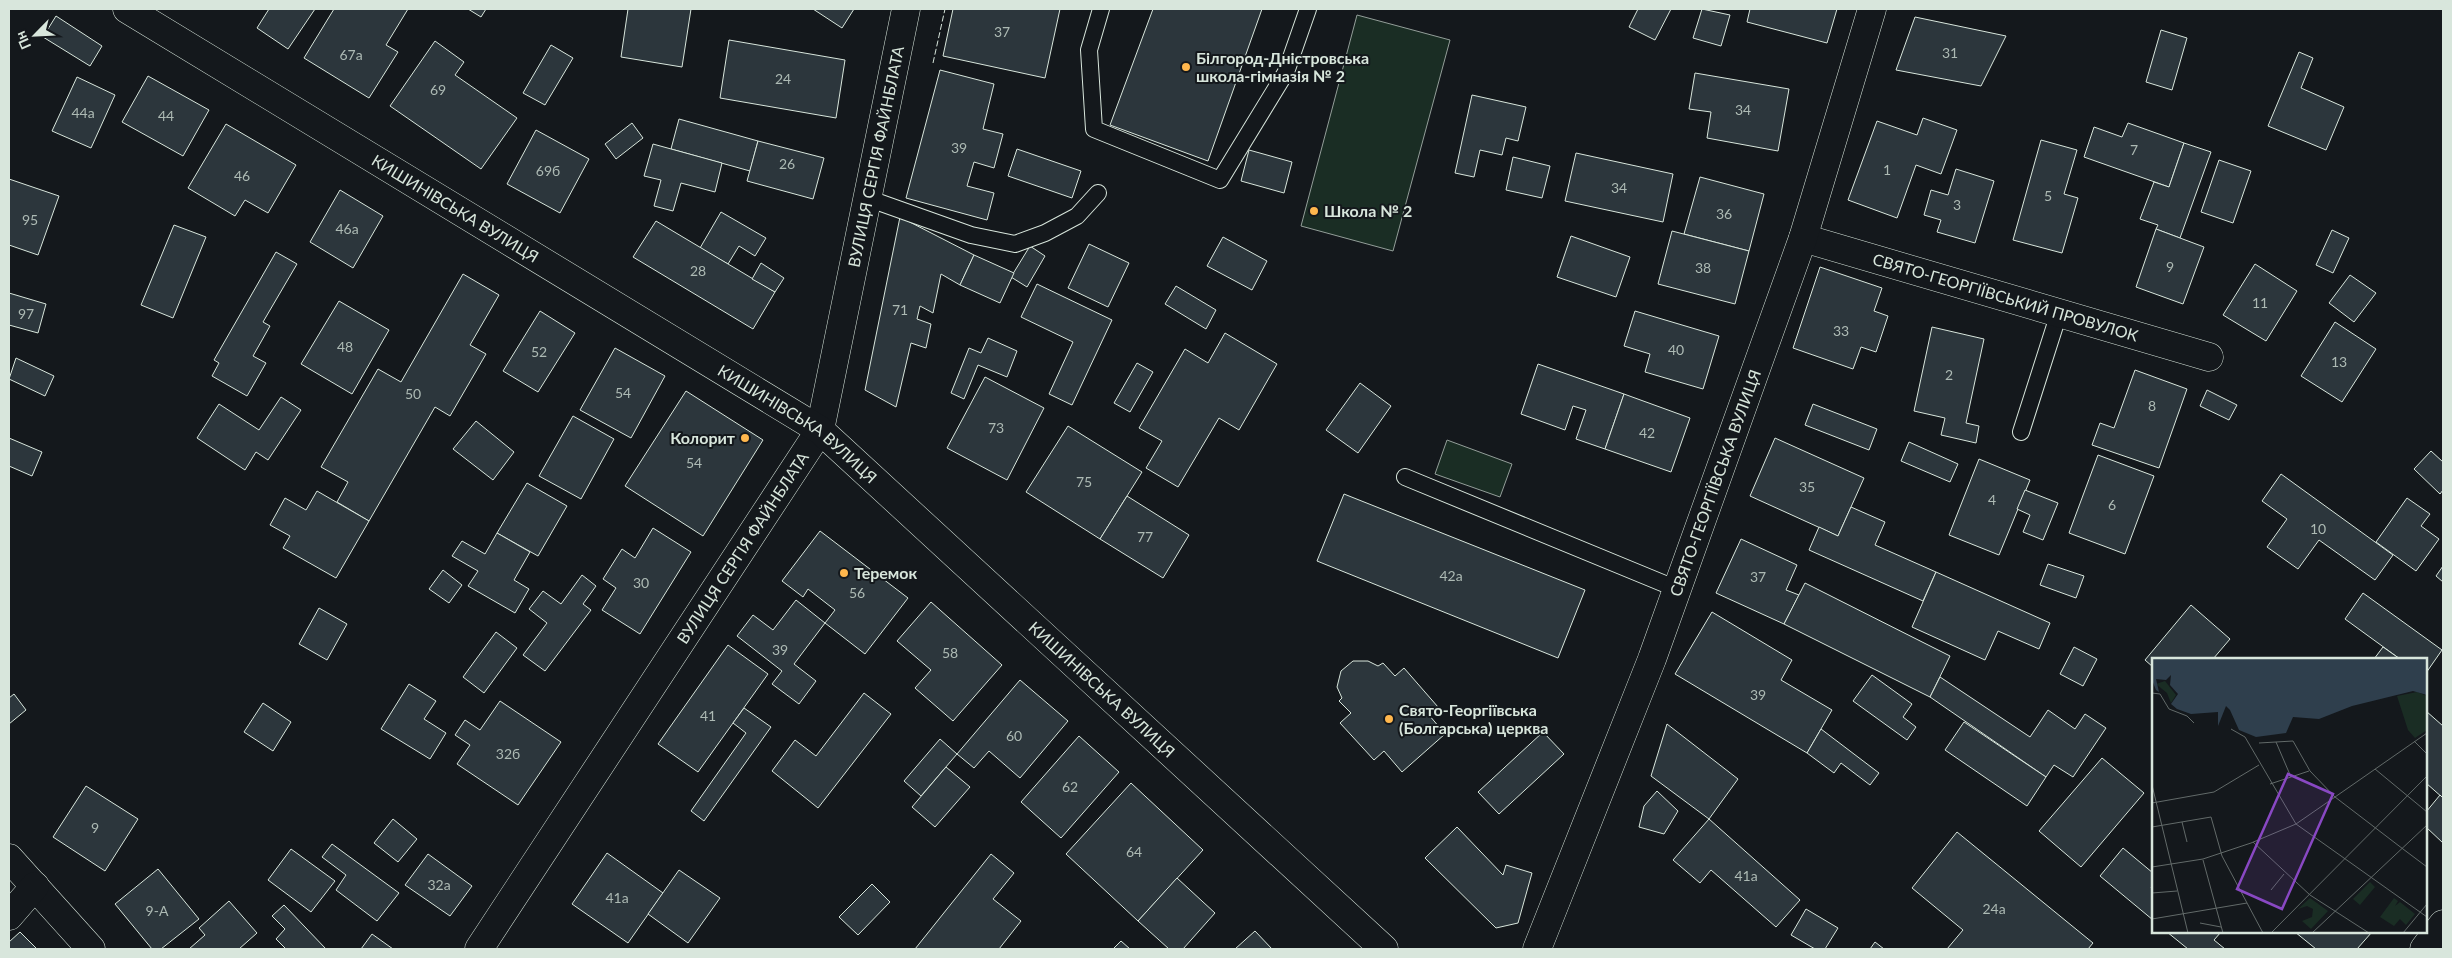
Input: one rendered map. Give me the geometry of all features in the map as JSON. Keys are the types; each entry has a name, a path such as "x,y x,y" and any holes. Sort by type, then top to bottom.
{"street":[{"name":"КИШИНІВСЬКА ВУЛИЦЯ","path":"127,9 820,430 1384,949"},
{"name":"ВУЛИЦЯ СЕРГІЯ ФАЙНБЛАТА","path":"479,949 820,430 906,9"},
{"name":"СВЯТО-ГЕОРГІЇВСЬКА ВУЛИЦЯ","path":"1537,949 1652,659 1803,238 1872,9"},
{"name":"СВЯТО-ГЕОРГІЇВСЬКИЙ ПРОВУЛОК","path":"1803,238 2209,357"},
{"path":"9,858 90,949"},
{"path":"9,916 35,886"},
{"path":"2424,949 2443,924"}],"lane":[{"path":"1101,9 1089,50 1094,129 1220,180 1286,72 1308,9"},
{"path":"867,198 971,235 1015,244 1045,233 1077,216 1098,193"},
{"path":"2021,432 2059,313"},
{"path":"1405,477 1677,589"}],"green space":[{"path":"1357,15 1450,40 1393,251 1301,226"},
{"path":"1447,440 1512,464 1500,497 1435,474"}],"building":[{"path":"269,9 315,9 288,49 257,28"},
{"path":"334,9 408,9 386,45 398,52 369,98 304,58"},
{"path":"468,9 486,9 481,17"},
{"path":"628,9 691,9 682,67 621,57"},
{"path":"813,9 854,9 842,28"},
{"path":"953,9 1060,9 1045,78 943,56"},
{"name":"Білгород-Дністровська школа-гімназія № 2","path":"1153,9 1262,9 1208,161 1110,125"},
{"path":"1638,9 1671,9 1655,40 1629,27"},
{"path":"1702,9 1730,15 1721,46 1693,38"},
{"path":"1750,9 1837,9 1827,43 1747,22"},
{"path":"56,16 102,46 90,66 43,37"},
{"path":"1915,17 2006,36 1981,86 1896,70"},
{"path":"2161,30 2187,38 2172,90 2146,82"},
{"path":"729,40 845,60 836,118 720,98"},
{"path":"435,41 464,62 455,75 517,118 481,169 390,106"},
{"path":"551,45 573,58 545,105 523,93"},
{"path":"2299,52 2313,58 2301,88 2344,107 2326,150 2268,126"},
{"path":"940,70 994,84 983,129 1003,134 994,168 974,162 967,186 994,193 987,220 906,198"},
{"path":"1695,73 1789,89 1778,151 1707,138 1711,112 1689,109"},
{"path":"148,76 209,110 183,156 122,122"},
{"path":"77,77 115,95 91,148 52,131"},
{"path":"1472,95 1526,107 1518,141 1506,138 1502,155 1480,150 1474,177 1455,173"},
{"path":"1923,118 1957,130 1941,174 1916,165 1897,218 1848,200 1877,121 1917,135"},
{"path":"679,119 758,141 750,171 671,149"},
{"path":"632,123 643,138 616,159 605,144"},
{"path":"2128,123 2184,143 2169,187 2084,157 2094,127 2122,137"},
{"path":"226,124 296,165 268,213 245,200 235,216 188,188"},
{"path":"536,130 589,159 560,213 507,184"},
{"path":"2041,140 2077,150 2064,194 2078,198 2062,253 2013,240"},
{"path":"758,141 824,158 813,199 747,181"},
{"path":"2184,143 2211,152 2180,238 2156,229 2158,225 2140,219 2154,182 2169,187"},
{"path":"653,144 722,163 715,192 681,183 673,211 654,206 661,180 644,176"},
{"path":"1017,149 1081,171 1072,198 1008,176"},
{"path":"1249,150 1292,162 1284,193 1241,181"},
{"path":"1576,153 1673,174 1663,222 1565,201"},
{"path":"1513,157 1550,166 1542,198 1506,190"},
{"path":"2219,160 2251,171 2233,223 2201,212"},
{"path":"1956,169 1994,181 1975,243 1937,232 1941,220 1924,215 1931,190 1948,195"},
{"path":"1700,177 1764,194 1749,251 1684,234"},
{"path":"9,179 59,196 38,255 9,245"},
{"path":"340,190 383,216 353,268 310,242"},
{"path":"721,212 766,238 755,256 739,246 728,264 700,248"},
{"path":"900,217 974,255 960,285 941,274 933,313 920,306 917,319 931,324 926,348 911,343 896,407 865,390"},
{"path":"656,221 775,292 753,329 633,257"},
{"path":"174,225 206,237 173,318 141,305"},
{"path":"2156,229 2204,247 2183,304 2136,287"},
{"path":"2332,230 2349,238 2333,273 2316,265"},
{"path":"1672,231 1749,251 1735,304 1658,284"},
{"path":"1571,236 1630,257 1616,297 1557,277"},
{"path":"1223,237 1267,261 1252,290 1207,266"},
{"path":"1089,244 1129,263 1108,307 1068,288"},
{"path":"1030,246 1045,256 1027,287 1011,277"},
{"path":"276,252 297,264 263,322 270,326 253,356 266,363 247,396 212,376 219,363 214,360"},
{"path":"974,255 1014,273 1000,303 960,285"},
{"path":"761,263 784,278 775,292 752,279"},
{"path":"2255,264 2297,291 2266,341 2223,315"},
{"path":"1820,267 1882,288 1874,311 1888,316 1876,352 1861,347 1853,369 1793,348"},
{"path":"463,274 499,295 470,345 486,354 450,416 435,407 369,521 337,502 348,482 321,467 378,369 401,382"},
{"path":"2350,275 2376,293 2354,322 2329,303"},
{"path":"1037,284 1112,320 1072,405 1049,394 1073,342 1021,317"},
{"path":"1176,286 1216,310 1206,329 1165,304"},
{"path":"9,293 46,304 38,333 9,325"},
{"path":"339,301 389,330 352,394 301,364"},
{"path":"540,311 575,333 538,392 503,371"},
{"path":"1635,311 1719,336 1703,389 1645,372 1650,354 1624,346"},
{"path":"2335,322 2376,349 2342,402 2301,376"},
{"path":"1932,327 1984,339 1966,423 1979,426 1976,443 1941,435 1945,418 1914,411"},
{"path":"1225,333 1277,364 1239,430 1219,418 1178,487 1146,468 1162,441 1139,428 1185,349 1208,363"},
{"path":"988,338 1017,351 1007,377 978,365 964,399 951,393 969,348 981,353"},
{"path":"615,348 665,376 631,438 580,410"},
{"path":"16,358 54,376 45,396 9,379"},
{"path":"1137,363 1153,372 1130,412 1114,403"},
{"path":"1538,364 1624,394 1605,449 1576,439 1586,410 1573,406 1565,430 1521,414"},
{"path":"2135,370 2187,389 2159,468 2092,445 2100,423 2114,428"},
{"path":"985,377 1044,408 1007,480 947,448"},
{"path":"1360,383 1391,406 1358,453 1326,430"},
{"path":"2207,390 2237,405 2229,420 2200,406"},
{"path":"686,391 763,440 703,536 625,486"},
{"path":"1624,394 1690,418 1671,472 1605,449"},
{"path":"281,397 301,410 268,460 256,452 245,470 197,438 219,404 259,430"},
{"path":"1813,404 1877,429 1869,450 1805,425"},
{"path":"573,416 614,439 581,499 539,476"},
{"path":"476,421 514,452 493,480 453,449"},
{"path":"1068,426 1142,472 1100,539 1026,492"},
{"path":"9,438 42,452 32,476 9,466"},
{"path":"1775,438 1864,478 1838,536 1750,496"},
{"path":"1909,442 1958,464 1950,482 1901,461"},
{"path":"2431,451 2443,462 2443,490 2440,494 2414,469"},
{"path":"2098,455 2154,476 2125,554 2069,533"},
{"path":"1979,459 2030,480 1999,555 1949,535"},
{"path":"2281,474 2393,555 2375,580 2319,540 2298,569 2267,547 2287,519 2262,501"},
{"path":"527,483 567,506 538,556 497,533"},
{"path":"2025,490 2058,503 2043,540 2023,532 2030,515 2017,509"},
{"path":"317,491 369,521 336,578 283,548 290,536 270,525 285,498 306,510"},
{"path":"1344,494 1585,590 1558,658 1317,561"},
{"path":"1127,496 1189,535 1163,578 1100,539"},
{"path":"2407,498 2430,514 2421,526 2439,539 2416,571 2376,542"},
{"path":"1851,507 1885,522 1875,545 1936,572 1923,601 1809,550 1819,527 1838,536"},
{"path":"653,528 691,552 640,634 602,610 616,588 603,579 622,549 635,558"},
{"path":"820,531 908,598 865,654 825,623 835,610 808,589 803,597 782,581"},
{"path":"497,533 530,552 514,580 529,589 515,613 468,586 478,571 452,556 462,541 485,554"},
{"path":"1741,539 1797,565 1786,590 1799,595 1784,624 1716,593"},
{"path":"2048,564 2084,576 2076,598 2040,585"},
{"path":"2443,566 2443,582 2436,576"},
{"path":"443,570 462,585 449,603 429,589"},
{"path":"1936,572 2050,623 2039,649 1998,631 1985,660 1912,627"},
{"path":"582,575 596,586 583,604 591,610 545,671 523,655 547,623 529,609 543,591 561,604"},
{"path":"1805,583 1950,656 1930,697 1784,624"},
{"path":"2363,593 2442,650 2427,672 2427,658 2399,658 2345,619"},
{"path":"796,600 825,623 794,664 816,681 799,704 772,684 782,671 737,636 753,615 773,630"},
{"path":"931,602 1002,665 953,721 915,688 931,670 897,641"},
{"path":"2191,605 2230,639 2214,658 2152,658 2152,666 2145,660"},
{"path":"319,608 347,624 327,660 299,644"},
{"path":"1712,612 1792,660 1781,680 1832,710 1807,753 1675,674"},
{"path":"496,632 517,648 484,693 463,677"},
{"path":"728,645 768,674 698,772 658,744"},
{"path":"2074,647 2097,659 2083,686 2060,674"},
{"path":"2383,647 2399,658 2375,658"},
{"name":"Свято-Георгіївська (Болгарська) церква","path":"1353,661 1368,661 1378,666 1383,663 1395,676 1404,668 1438,707 1429,715 1445,734 1402,772 1384,751 1374,760 1340,723 1351,713 1339,701 1342,698 1337,687 1341,671"},
{"path":"1872,675 1912,704 1903,717 1916,727 1907,740 1853,701"},
{"path":"1940,677 2030,737 2048,710 2075,729 2085,714 2106,728 2073,777 2054,765 2046,777 1930,697"},
{"path":"1020,680 1068,721 1020,778 989,751 974,768 957,754"},
{"path":"409,684 436,701 424,719 446,733 430,759 381,729"},
{"path":"864,693 891,714 818,808 772,771 795,740 816,756"},
{"path":"14,694 26,710 9,724 9,698"},
{"path":"500,701 561,742 518,805 457,764 470,745 455,735 465,720 480,730"},
{"path":"263,703 291,722 273,751 244,732"},
{"path":"744,708 771,727 704,821 691,811 746,733 733,723"},
{"path":"2427,712 2443,726 2443,798 2427,784"},
{"path":"1964,722 2046,777 2027,806 1945,750"},
{"path":"1667,724 1738,779 1709,819 1651,776"},
{"path":"1821,729 1879,773 1870,785 1841,763 1834,773 1807,753"},
{"path":"1543,732 1564,754 1499,814 1478,792"},
{"path":"1079,736 1119,772 1061,838 1021,802"},
{"path":"940,739 957,754 921,796 904,781"},
{"path":"2102,758 2144,793 2081,867 2039,831"},
{"path":"946,767 970,787 935,827 912,807"},
{"path":"1131,783 1203,850 1138,921 1066,854"},
{"path":"86,786 138,819 105,871 53,837"},
{"path":"1657,791 1678,811 1664,834 1639,827 1644,806"},
{"path":"2440,795 2443,798 2443,843 2427,828 2427,811"},
{"path":"393,819 417,839 398,862 374,843"},
{"path":"1709,819 1800,900 1776,927 1711,870 1700,883 1673,860"},
{"path":"1457,827 1503,875 1506,865 1532,873 1518,923 1496,928 1425,858"},
{"path":"1957,832 2093,943 2088,949 1947,949 1963,930 1912,888"},
{"path":"332,844 399,893 377,921 336,890 346,875 322,857"},
{"path":"2123,848 2152,872 2152,919 2100,876"},
{"path":"291,849 335,881 311,912 268,880"},
{"path":"607,853 663,893 628,943 572,904"},
{"path":"428,854 472,886 450,916 405,885"},
{"path":"991,854 1014,873 993,899 1021,921 999,949 915,949"},
{"path":"158,869 199,919 161,949 152,949 115,904"},
{"path":"679,870 720,898 688,943 648,914"},
{"path":"1177,878 1215,913 1183,949 1169,949 1138,921"},
{"path":"872,884 890,902 858,935 839,917"},
{"path":"229,901 257,933 239,949 189,949 205,935 199,928"},
{"path":"284,905 326,949 286,949 276,939 285,929 272,916"},
{"path":"1806,909 1838,928 1825,949 1815,949 1791,935"},
{"path":"1255,931 1272,949 1235,949"},
{"path":"20,932 37,949 9,949 9,942"},
{"path":"2168,933 2220,933 2214,940 2225,949 2188,949"},
{"path":"2296,933 2371,933 2357,949 2316,949"},
{"path":"372,934 393,949 361,949"},
{"path":"1121,941 1130,949 1113,949"},
{"path":"1875,942 1884,949 1870,949"}],"fence":[{"path":"933,63 945,9"}],"place":[{"name":"Білгород-Дністровська школа-гімназія № 2","path":"1186,67"},
{"name":"Школа № 2","path":"1314,211"},
{"name":"Колорит","path":"745,438"},
{"name":"Теремок","path":"844,573"},
{"name":"Свято-Георгіївська (Болгарська) церква","path":"1389,719"}]}
